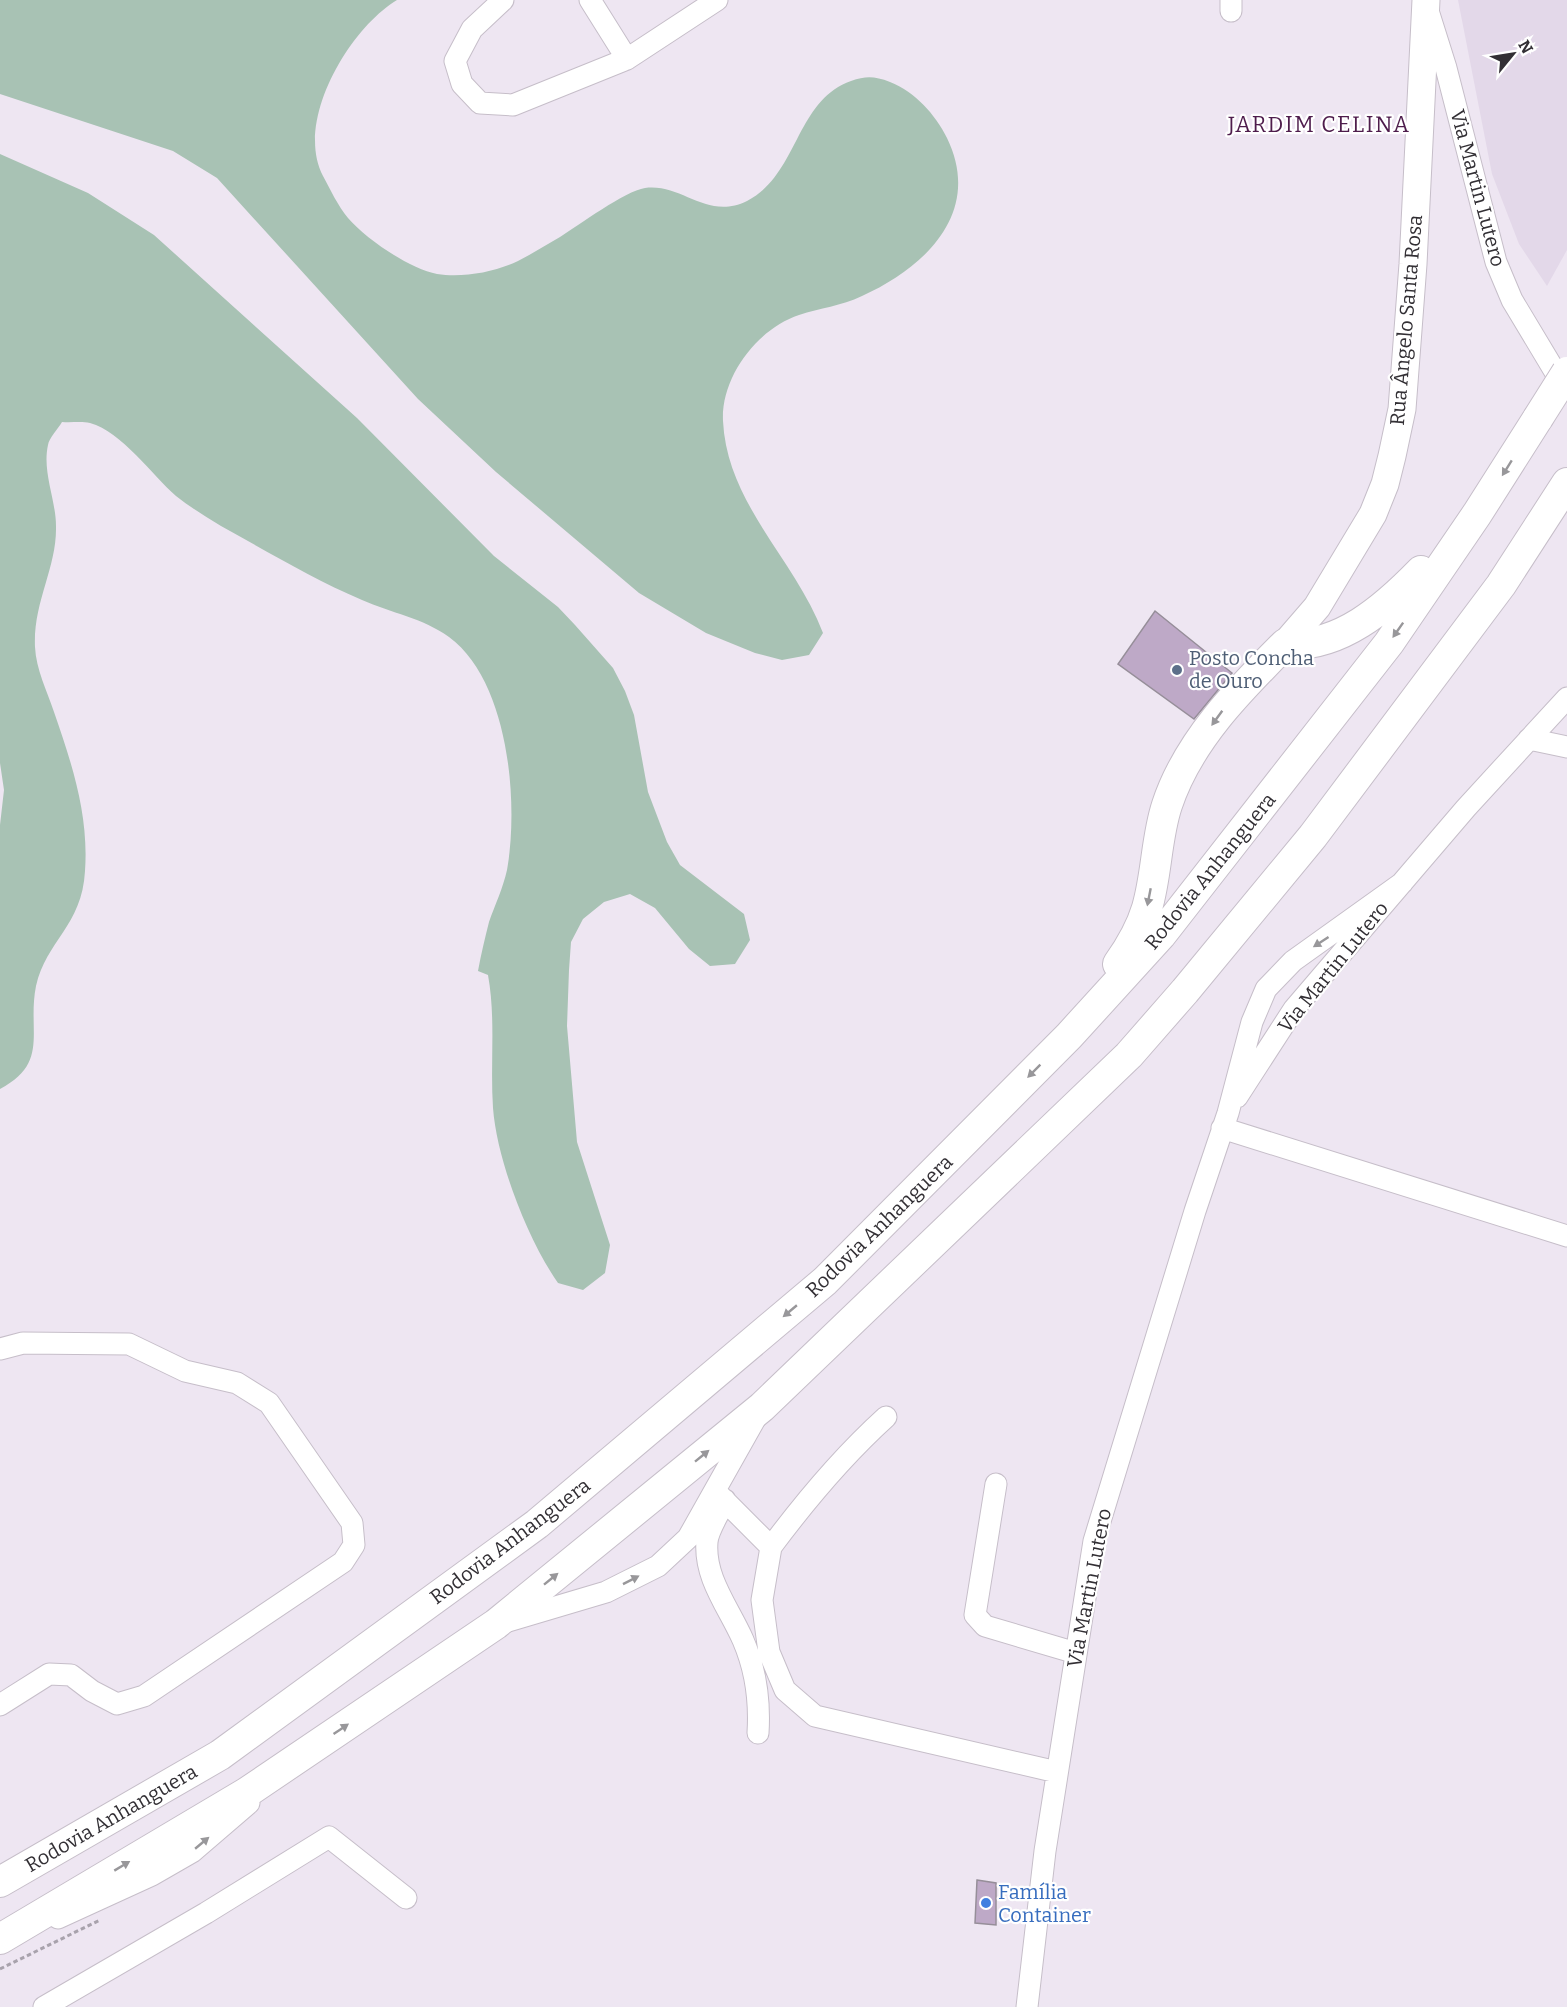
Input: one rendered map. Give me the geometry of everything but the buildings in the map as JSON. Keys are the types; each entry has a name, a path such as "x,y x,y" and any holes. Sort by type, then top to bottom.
{"highway":[{"name":"Rodovia Anhanguera","path":"0,1882 220,1755 537,1524 825,1281 1069,1036 1168,926 1389,643 1477,514 1567,372"},
{"path":"0,1941 246,1793 496,1624 762,1407 1129,1055 1185,991 1314,836 1501,585 1567,483"},
{"path":"1069,1036 1132,944 1147,908 1167,806 1182,767 1236,693 1285,644 1320,642 1341,634 1394,599 1477,514"}],"main road":[{"name":"Rua Ângelo Santa Rosa","path":"1285,644 1317,607 1373,514 1385,484 1392,456 1402,409 1426,4"}],"street":[{"path":"503,0 472,29 455,61 462,84 480,103 513,105 627,59 717,0"},
{"path":"590,0 627,59"},
{"name":"Via Martin Lutero","path":"1426,4 1446,69 1496,262 1512,300 1567,392"},
{"name":"Via Martin Lutero","path":"1225,1120 1298,1005 1402,883 1567,698"},
{"path":"1529,739 1567,747"},
{"name":"Via Martin Lutero","path":"1027,2007 1045,1851 1094,1541 1225,1120 1249,1031 1271,982 1293,961 1402,883"},
{"path":"1271,982 1294,983 1298,1005"},
{"path":"1225,1120 1567,1236"},
{"path":"0,1349 22,1343 129,1344 185,1371 237,1383 269,1403 352,1523 354,1545 343,1562 144,1696 117,1704 92,1691 71,1675 49,1674 0,1705"},
{"path":"758,1733 760,1703 754,1673 744,1641 709,1572 707,1540 720,1496 762,1407"},
{"path":"886,1417 852,1448 804,1502 771,1547 762,1600 769,1652 785,1690 815,1716 1057,1772"},
{"path":"996,1485 975,1598 975,1615 985,1626 1076,1653"},
{"path":"720,1496 771,1547"},
{"path":"496,1624 606,1592 658,1566 688,1538 720,1496"},
{"path":"44,2007 206,1913 329,1837 406,1898"}],"shaded area":[{"path":"1458,0 1567,0 1567,250 1547,286 1519,244 1492,174"}],"green space":[{"path":"0,0 397,0 379,13 345,53 321,104 316,129 316,154 323,176 334,197 356,226 377,244 402,260 437,274 468,275 509,265 560,237 636,190 658,188 719,207 733,206 747,201 764,189 777,174 818,104 833,91 851,81 875,78 899,86 916,98 942,129 956,165 958,190 953,213 942,234 927,253 886,284 838,305 799,315 769,331 744,357 728,388 724,404 723,421 727,451 736,479 749,505 811,606 823,633 809,655 782,660 755,653 706,633 639,593 496,472 418,399 217,178 173,151 0,94"},
{"path":"0,154 88,193 154,235 357,418 494,556 558,607 613,668 625,691 634,715 648,792 667,842 680,865 744,914 750,940 735,964 710,966 689,949 655,908 630,894 604,902 583,919 571,942 567,1026 577,1142 610,1245 605,1273 583,1290 558,1283 536,1245 507,1175 496,1129 492,1091 490,992 488,975 478,971 489,922 507,870 511,812 510,778 505,745 497,712 485,683 469,657 439,630 344,592 221,526 176,496 114,435 87,422 62,422 48,445 47,465 55,516 55,541 35,631 35,647 40,672 78,790 86,850 85,871 77,906 71,920 47,957 36,986 31,1057 16,1079 0,1089 0,825 4,790 0,763"}],"place":[{"name":"Posto Concha de Ouro","path":"1177,670"},
{"name":"Família Container","path":"986,1903"}],"district":[{"name":"JARDIM CELINA","path":"1319,124"}]}
